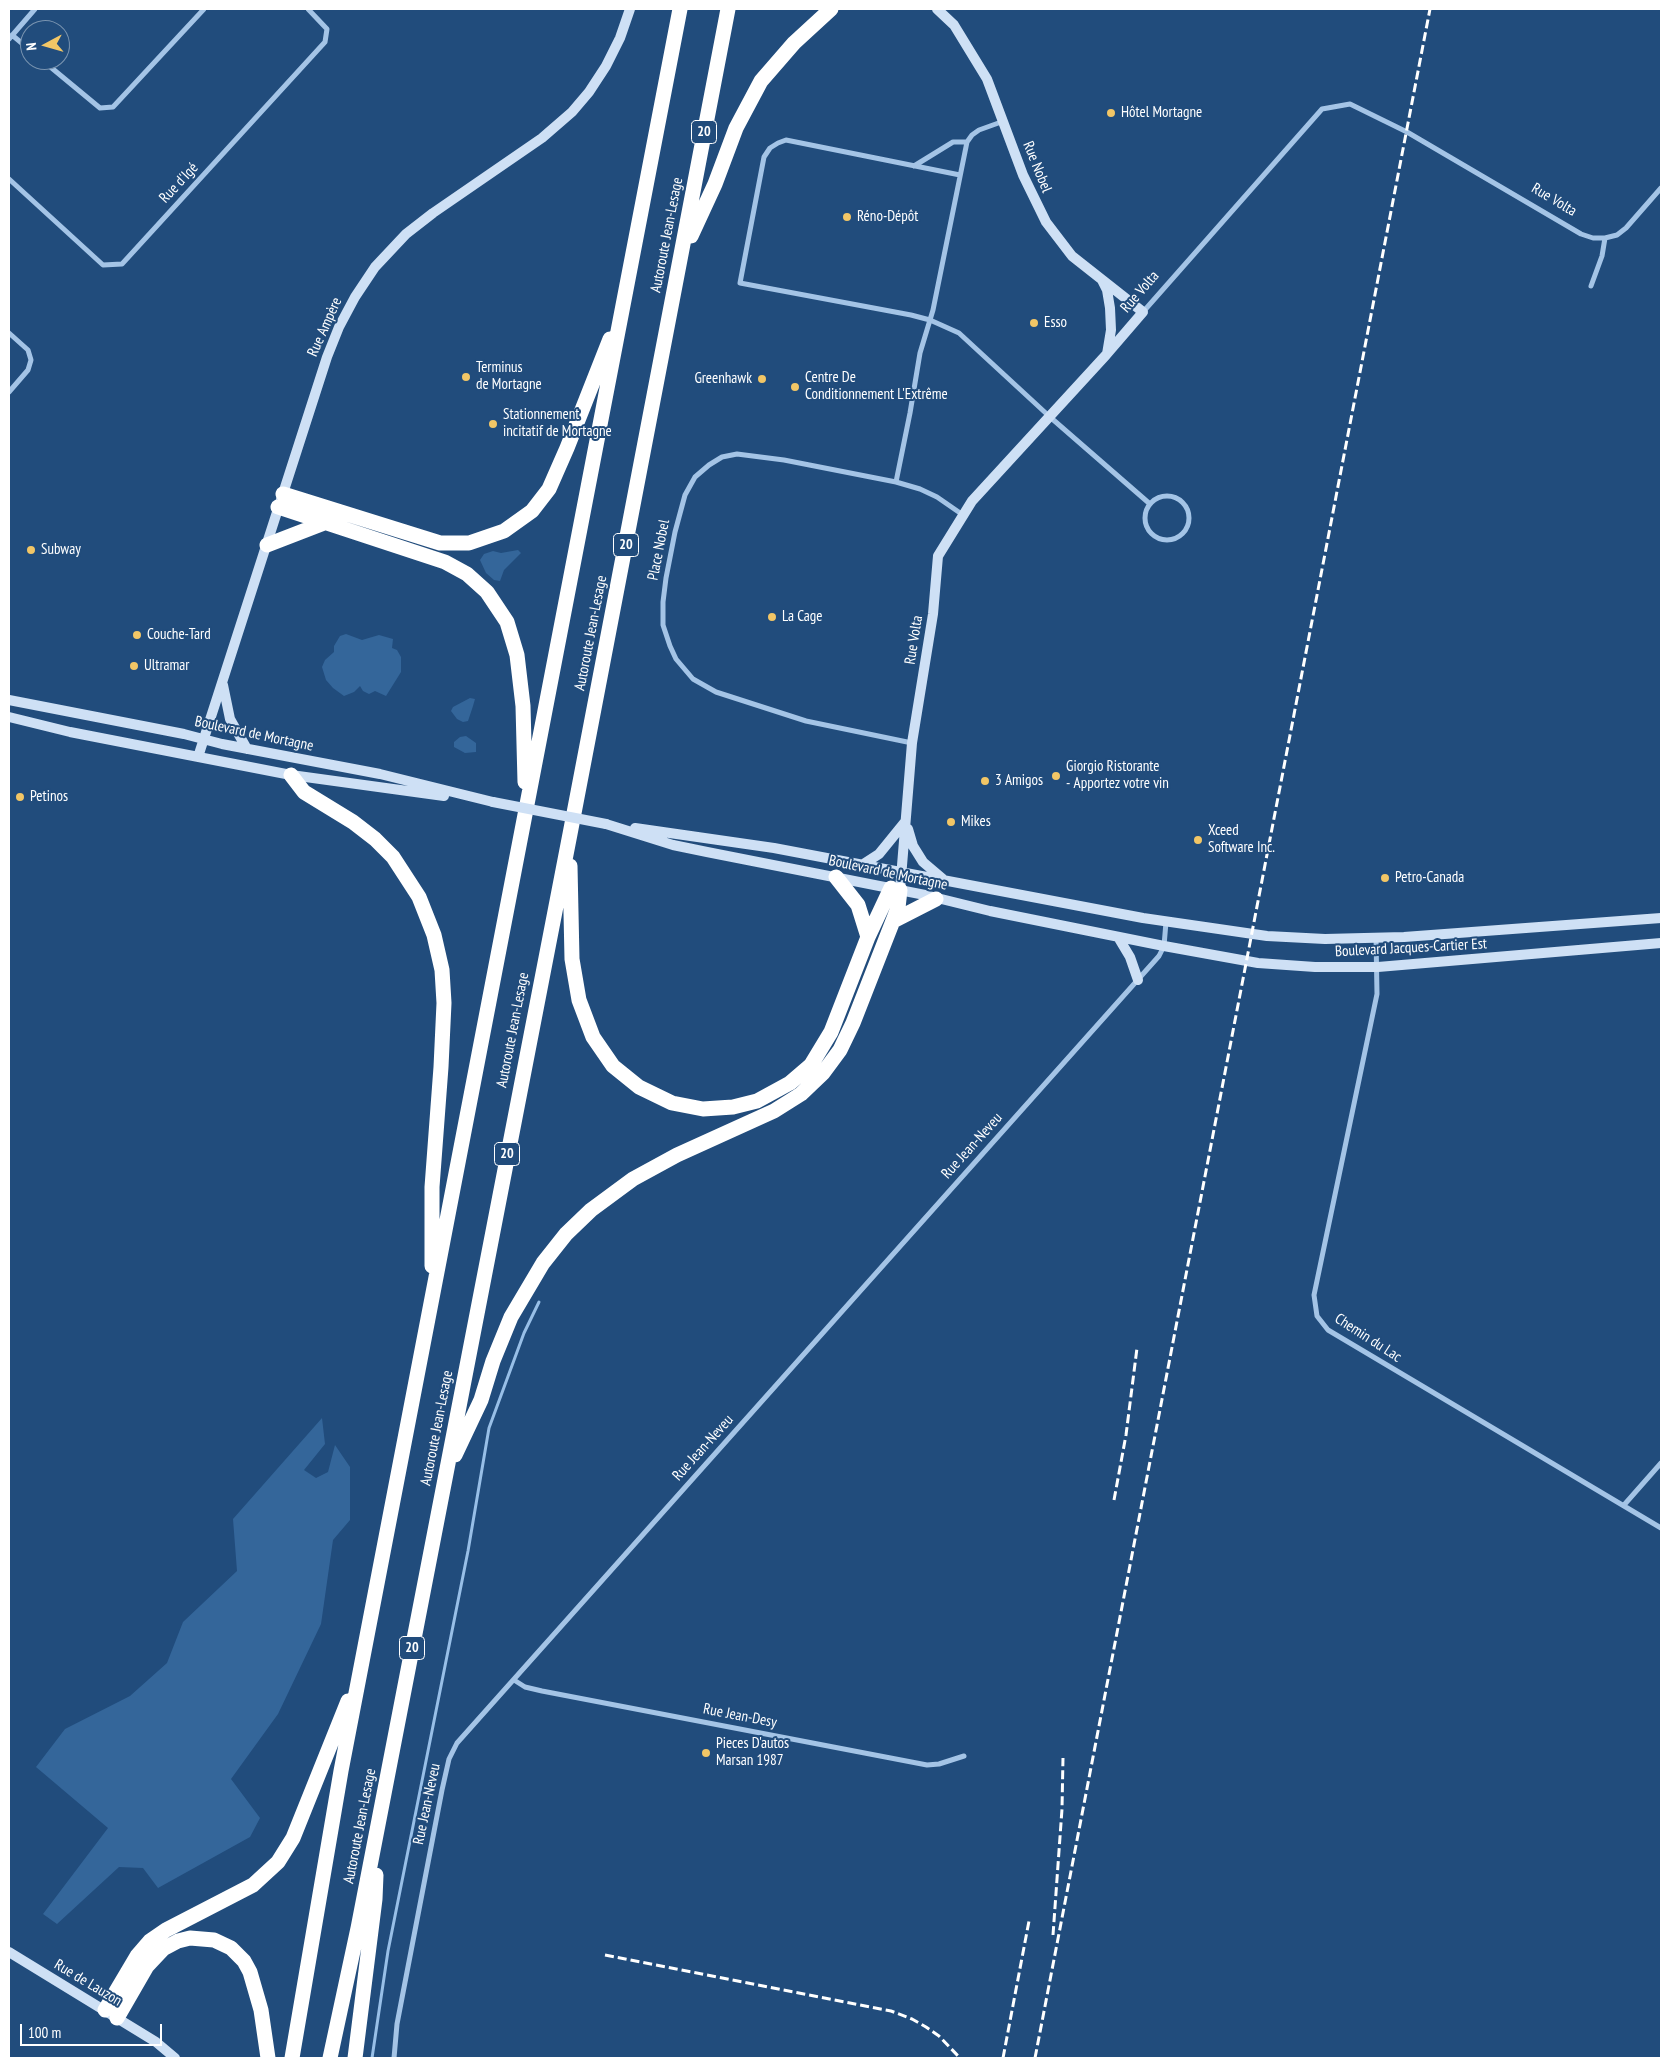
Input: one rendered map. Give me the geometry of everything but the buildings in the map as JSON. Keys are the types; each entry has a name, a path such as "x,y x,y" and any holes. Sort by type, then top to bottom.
{"highway":[{"name":"Autoroute Jean-Lesage","path":"292,2058 360,1674 680,9"},
{"name":"Autoroute Jean-Lesage","path":"330,2058 446,1474 728,9"},
{"path":"681,256 715,184 736,128 757,88 781,57 831,9"},
{"path":"280,501 440,543 462,544 477,541 511,527 536,506 551,484 584,407 625,298"},
{"path":"280,501 324,523 445,562 479,583 497,604 507,622 512,637 522,687 526,814"},
{"path":"267,545 324,523"},
{"path":"291,775 304,792 353,822 393,857 419,897 434,935 442,970 444,1003 432,1187 432,1301"},
{"path":"570,834 571,948 577,990 585,1019 602,1052 619,1072 645,1091 672,1103 710,1109 742,1106 766,1098 798,1077 814,1061 827,1041 868,936 896,889"},
{"path":"836,878 858,905 868,936"},
{"path":"446,1474 481,1400 496,1354 511,1318 535,1274 558,1242 591,1210 632,1179 677,1155 774,1111 793,1100 813,1084 829,1066 844,1041 893,921 899,905 896,889"},
{"path":"893,921 936,899"},
{"path":"111,2014 138,1956 150,1942 172,1927 253,1884 278,1862 292,1838 360,1674"},
{"path":"356,2058 375,1899 378,1821"},
{"path":"111,2014 147,1966 164,1949 178,1941 190,1938 214,1940 231,1948 244,1961 250,1972 262,2016 268,2058"}],"main road":[{"name":"Rue Ampère","path":"198,757 331,347 349,308 368,277 390,250 411,230 531,146 554,129 572,112 606,66 620,38 630,9"},
{"name":"Rue Nobel","path":"938,9 954,25 981,68 1004,121 1023,175 1046,222 1072,256 1143,312"},
{"path":"1100,277 1107,290 1110,308 1111,330 1106,355"},
{"name":"Rue Volta","path":"896,889 901,873 912,743 934,614 938,556 972,501 1143,312"},
{"path":"222,683 230,719 247,749"},
{"name":"Boulevard de Mortagne","path":"9,700 184,734 204,741 380,774 493,802 606,824 750,844 1166,922"},
{"name":"Boulevard de Mortagne","path":"9,717 291,775 493,802"},
{"path":"862,865 880,854 906,821"},
{"path":"906,821 911,840 922,862 946,882"},
{"name":"Boulevard de Mortagne","path":"606,824 691,849 896,889 1164,946"},
{"name":"Boulevard Jacques-Cartier Est","path":"1166,922 1278,937 1376,938 1661,918"},
{"path":"1118,936 1130,957 1138,980"},
{"name":"Boulevard Jacques-Cartier Est","path":"1164,946 1258,963 1315,967 1378,967 1661,943"},
{"name":"Rue de Lauzon","path":"9,1952 156,2042 176,2058"}],"street":[{"path":"10,37 35,9"},
{"path":"54,70 100,108 113,107 204,9"},
{"name":"Rue d'Igé","path":"9,180 103,265 122,264 325,42 327,29 308,9"},
{"name":"Rue Volta","path":"1143,312 1322,109 1350,104 1407,132 1581,234 1592,238 1605,238"},
{"path":"896,482 912,405 920,354 930,320 967,142 979,130 1004,121"},
{"path":"960,176 786,140 778,143 770,148 764,156 740,283 930,320 959,333 1050,417 1150,504"},
{"path":"914,166 953,142 967,142"},
{"path":"1591,286 1602,256 1605,238 1617,235 1626,228 1661,188"},
{"path":"9,333 28,350 31,360 28,370 9,392"},
{"name":"Place Nobel","path":"912,743 806,722 716,692 694,679 680,664 670,646 663,625 666,578 679,516 685,494 695,478 709,465 722,457 737,454 784,460 896,482 938,497 963,515"},
{"path":"1169,496 1182,502 1188,514 1186,528 1182,534 1169,540 1155,536 1146,525 1146,510 1150,504 1162,497 1169,496"},
{"name":"Rue Jean-Neveu","path":"394,2058 397,2024 448,1764 454,1748 465,1732 514,1680 1159,956 1164,946 1166,922"},
{"name":"Chemin du Lac","path":"1376,938 1377,994 1314,1295 1317,1316 1328,1330 1661,1528"},
{"path":"1624,1505 1661,1463"},
{"name":"Rue Jean-Desy","path":"514,1680 525,1687 542,1691 927,1765 938,1764 964,1756"}],"shaded area":[{"path":"518,550 521,553 504,570 500,581 494,580 486,573 480,560 484,554 493,551 501,553"},
{"path":"346,634 362,640 379,635 393,639 392,648 397,650 401,657 401,672 386,696 375,691 369,694 363,691 360,686 354,692 344,696 326,680 322,667 325,660 334,652 334,646 340,636"},
{"path":"470,698 475,699 473,706 468,721 463,722 457,719 451,711 453,707"},
{"path":"466,736 476,743 476,752 465,753 454,747 454,742 460,737"},
{"path":"322,1418 325,1444 304,1470 316,1478 328,1472 335,1445 350,1467 350,1520 333,1540 321,1624 278,1714 231,1779 260,1818 250,1837 158,1888 143,1868 119,1867 57,1924 43,1914 108,1828 36,1767 65,1729 130,1696 167,1663 183,1622 237,1571 233,1519"}],"waterway":[{"path":"372,2058 388,1951 468,1551 489,1428 524,1333 539,1302"}],"railway":[{"path":"1035,2058 1430,9"},
{"path":"1114,1500 1126,1435 1137,1348"},
{"path":"1053,1935 1062,1809 1063,1758"},
{"path":"1003,2058 1029,1921"},
{"path":"605,1955 891,2011 926,2027 939,2036 960,2058"}],"place":[{"name":"Hôtel Mortagne","path":"1111,113"},
{"name":"Réno-Dépôt","path":"847,217"},
{"name":"Esso","path":"1034,323"},
{"name":"Terminus de Mortagne","path":"466,377"},
{"name":"Greenhawk","path":"762,379"},
{"name":"Centre De Conditionnement L'Extrême","path":"795,387"},
{"name":"Stationnement incitatif de Mortagne","path":"493,424"},
{"name":"Subway","path":"31,550"},
{"name":"La Cage","path":"772,617"},
{"name":"Couche-Tard","path":"137,635"},
{"name":"Ultramar","path":"134,666"},
{"name":"Giorgio Ristorante - Apportez votre vin","path":"1056,776"},
{"name":"3 Amigos","path":"985,781"},
{"name":"Petinos","path":"20,797"},
{"name":"Mikes","path":"951,822"},
{"name":"Xceed Software Inc.","path":"1198,840"},
{"name":"Petro-Canada","path":"1385,878"},
{"name":"Pieces D'autos Marsan 1987","path":"706,1753"}]}
